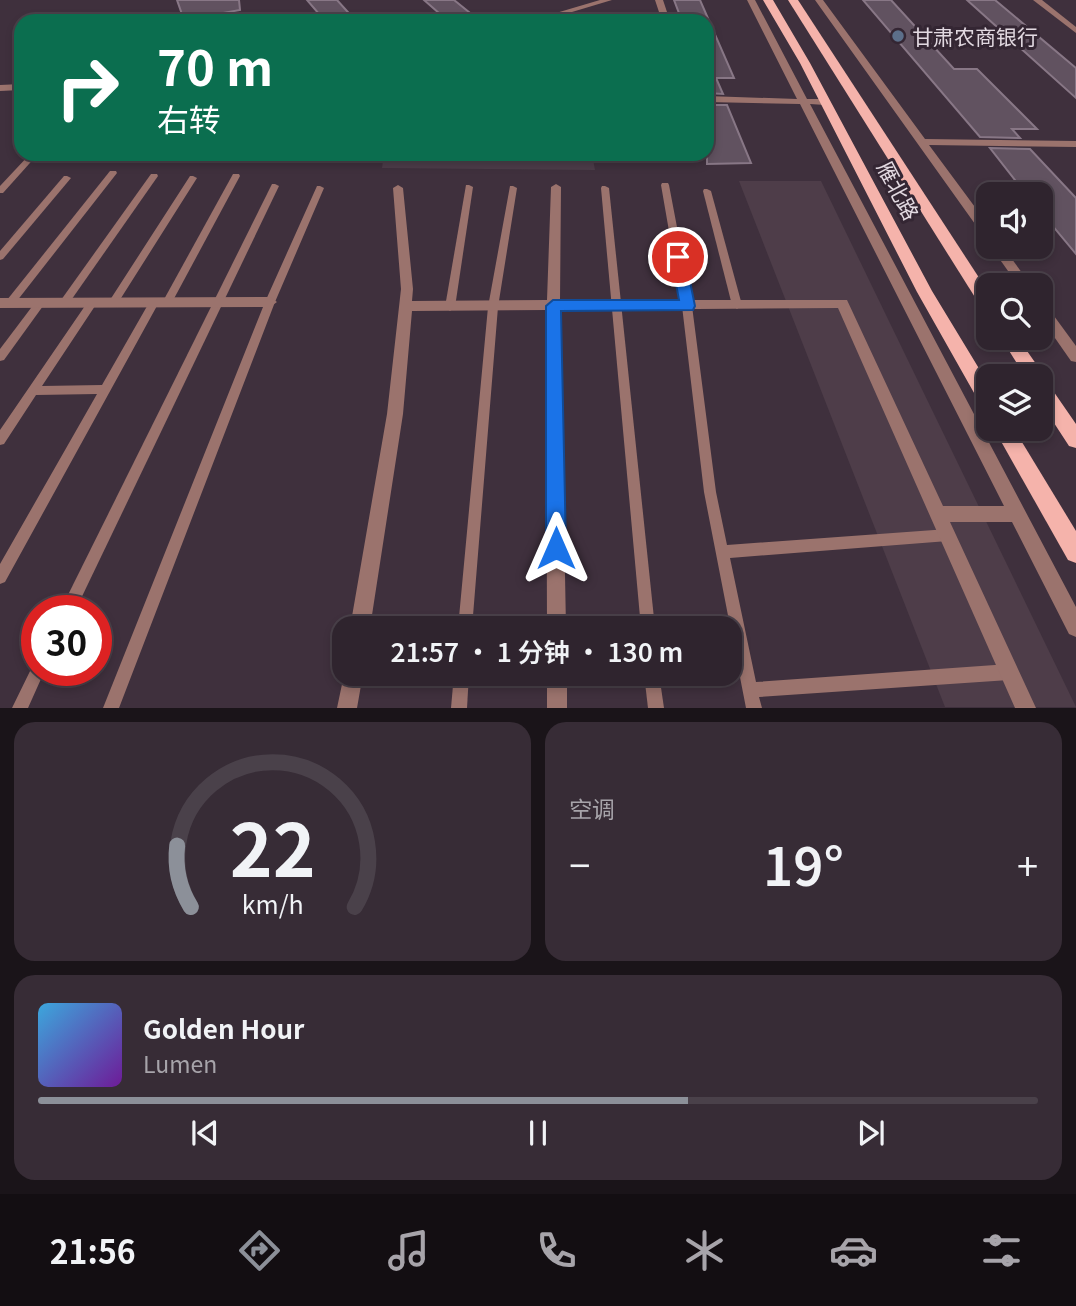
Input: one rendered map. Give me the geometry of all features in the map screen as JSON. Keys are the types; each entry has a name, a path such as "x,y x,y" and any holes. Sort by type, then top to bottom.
{"main road":[{"name":"雁北路","path":"768,0 925,292 976,380"},
{"name":"雁北路","path":"793,0 976,286"},
{"path":"1053,405 1076,440"},
{"path":"1011,441 1076,552"}],"street":[{"path":"558,14 608,0"},
{"path":"751,0 1076,627"},
{"path":"819,0 976,217"},
{"path":"1037,0 1076,30"},
{"path":"714,99 825,102"},
{"path":"922,142 1076,145"},
{"path":"556,187 553,306 556,616"},
{"path":"362,616 395,414 407,289 398,188"},
{"path":"5,303 270,302"},
{"path":"405,306 842,303 1026,708"},
{"path":"1053,325 1076,357"},
{"path":"938,514 1017,514"},
{"path":"347,708 351,686"},
{"path":"557,686 558,708"}],"lane":[{"path":"0,191 28,161"},
{"path":"5,303 113,173"},
{"path":"64,303 154,176"},
{"path":"0,577 105,389 160,304 236,176"},
{"path":"0,257 67,178"},
{"path":"113,303 193,178"},
{"path":"665,185 687,306 709,492 754,708"},
{"path":"75,595 275,186"},
{"path":"450,307 469,187"},
{"path":"111,708 270,302 320,188"},
{"path":"466,616 493,307 513,188"},
{"path":"605,188 647,616"},
{"path":"707,191 737,305"},
{"path":"0,357 40,303"},
{"path":"0,440 92,303"},
{"path":"32,391 105,389"},
{"path":"722,552 947,535"},
{"path":"750,690 1009,672"},
{"path":"20,708 30,686"},
{"path":"459,708 460,686"},
{"path":"653,686 656,708"}],"shaded area":[{"path":"383,161 593,161 595,170 382,168"},
{"path":"739,181 821,181 1076,707 945,707"}],"building":[{"path":"177,0 239,0 240,10 218,14 182,14"},
{"path":"307,0 337,0 350,14 319,14"},
{"path":"424,0 454,0 471,14 440,14"},
{"path":"674,0 700,0 706,14 679,14"},
{"path":"863,0 891,0 954,69 977,69 1037,129 1012,129 1020,138 980,137"},
{"path":"967,0 995,0 1076,68 1076,98"},
{"path":"714,32 734,78 716,78 723,94 714,93"},
{"path":"714,105 727,105 751,163 707,164 707,161 714,161"},
{"path":"990,148 1030,149 1076,198 1076,254 1053,226 1053,182 1017,182"}],"place":[{"name":"甘肃农商银行","path":"898,36"}],"route":[{"path":"556,548 553,306 687,306 678,257"}]}
